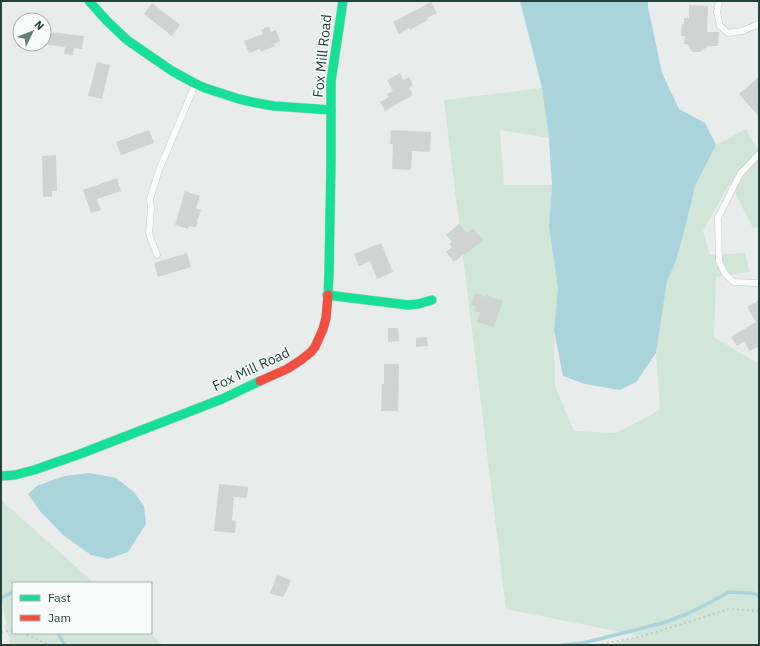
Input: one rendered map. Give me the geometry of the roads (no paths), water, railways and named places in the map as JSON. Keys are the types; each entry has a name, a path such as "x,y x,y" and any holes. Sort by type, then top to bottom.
{"main road":[{"path":"89,1 127,40 172,71 196,84 239,99 257,103 274,106 331,110"},
{"name":"Fox Mill Road","path":"1,476 14,475 34,470 87,451 222,398 287,369 310,352 318,341 326,318 329,258 331,81 343,1"},
{"path":"327,296 408,305 432,300"}],"lane":[{"path":"719,1 717,12 720,26 728,33 742,31 759,24"},
{"path":"157,255 149,234 151,208 150,199 159,170 196,84"},
{"path":"759,154 740,174 718,218 719,261 725,274 734,282 759,282"}],"water":[{"path":"520,1 648,1 662,73 679,109 705,123 716,145 695,186 676,261 667,281 656,353 636,382 620,390 585,384 563,376 554,331 558,288 549,227 552,185 549,138 542,88"},
{"path":"90,473 116,478 134,492 144,506 146,524 128,552 108,559 91,555 63,535 40,511 28,494 37,486 64,476"}],"waterway":[{"path":"1,598 12,592"},
{"path":"562,645 583,643 666,622 687,614 729,592 752,593 759,596"},
{"path":"59,634 66,645"}]}
